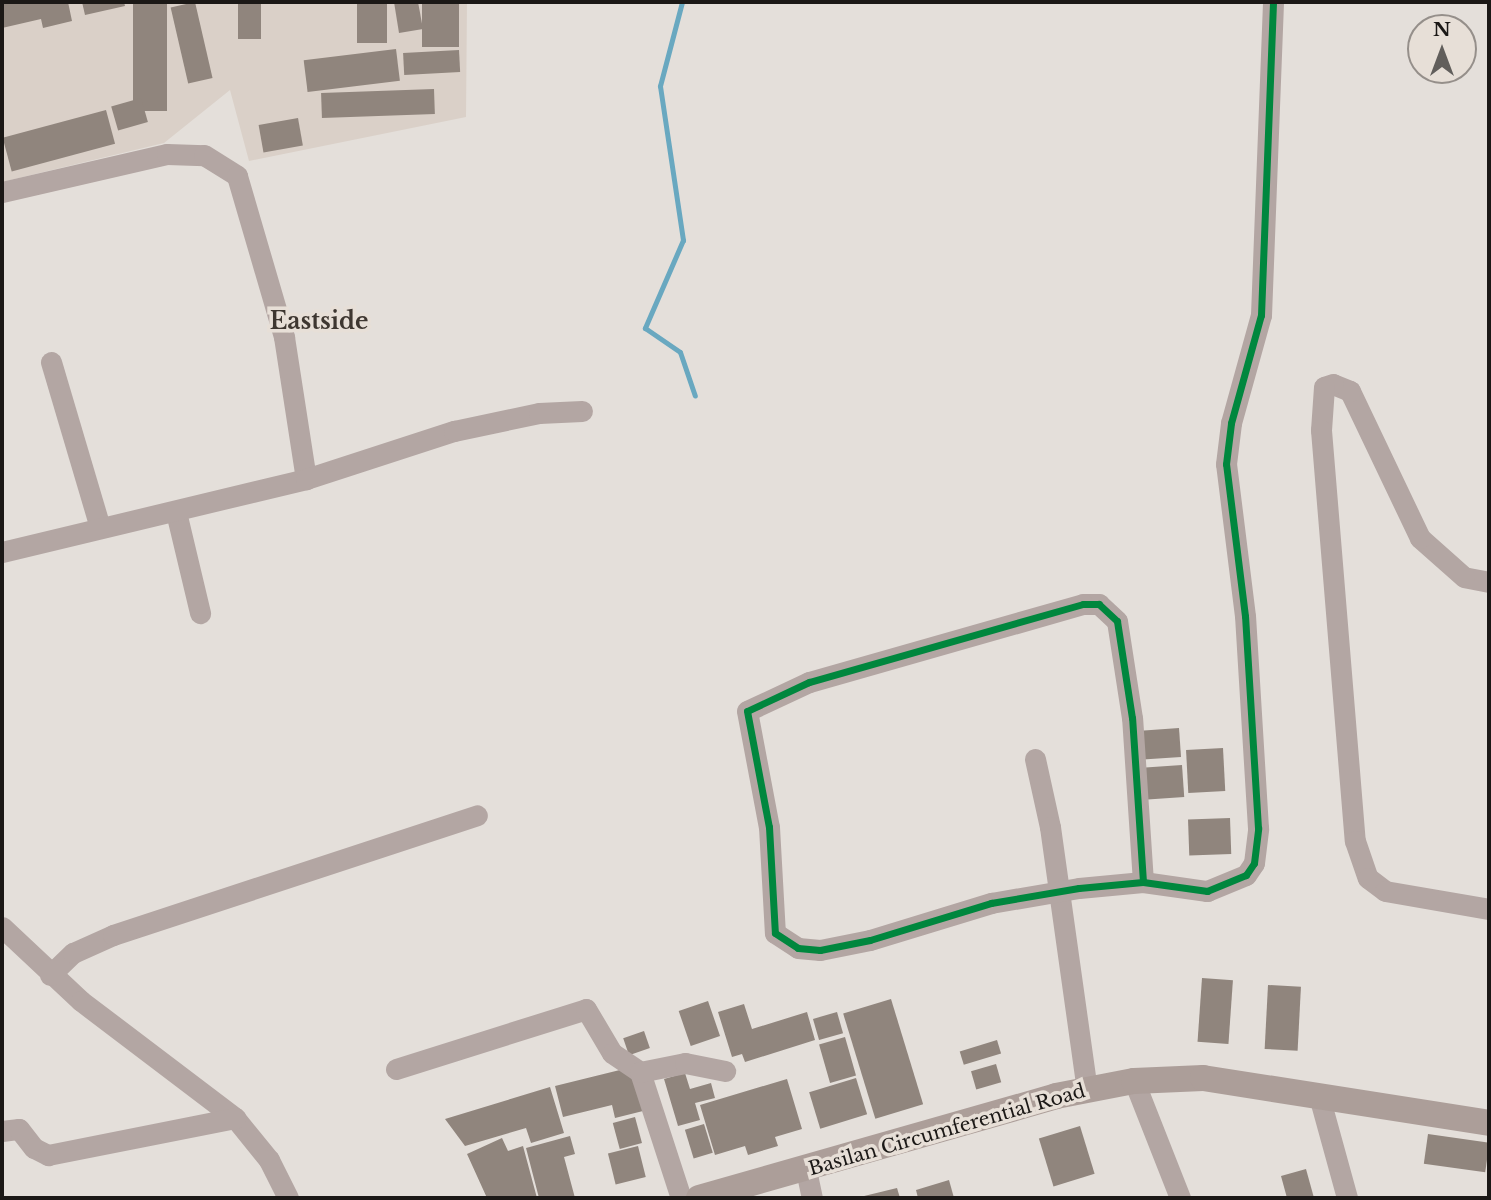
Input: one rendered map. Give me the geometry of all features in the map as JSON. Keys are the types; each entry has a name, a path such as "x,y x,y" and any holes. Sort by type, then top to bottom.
{"main road":[{"name":"Basilan Circumferential Road","path":"699,1198 1087,1089 1134,1081 1203,1078 1489,1123"}],"street":[{"path":"1143,882 1132,718 1117,621 1099,604 1083,604 809,682 747,711 769,827 775,933 783,942 820,950 991,903 1143,882 1207,891 1247,875 1257,851 1245,615 1226,464 1231,423 1262,305 1273,2"},
{"path":"2,192 167,154 204,156 237,176 284,337 306,479"},
{"path":"51,362 100,527"},
{"path":"1489,582 1456,572 1420,538 1350,391 1342,385 1324,387 1321,430 1342,650 1347,793 1355,841 1368,878 1385,891 1489,909"},
{"path":"2,552 306,479 454,431 540,413 582,411"},
{"path":"176,512 200,613"},
{"path":"1035,759 1059,892 1087,1089"},
{"path":"50,975 73,953 113,935 477,815"},
{"path":"2,927 50,975 235,1118 269,1160 288,1198"},
{"path":"396,1069 577,1008 593,1013 612,1053 640,1072 681,1198"},
{"path":"640,1072 685,1063 725,1071"},
{"path":"1134,1081 1181,1198"},
{"path":"1319,1096 1347,1198"},
{"path":"2,1130 19,1129 34,1148 48,1155 235,1118"},
{"path":"806,1170 812,1198"}],"shaded area":[{"path":"2,2 467,2 466,117 249,161 230,90 164,143 2,182"}],"building":[{"path":"2,2 68,2 72,21 43,28 41,19 2,28"},
{"path":"82,2 124,2 125,6 85,15"},
{"path":"133,2 167,2 167,111 133,111"},
{"path":"195,2 213,78 188,84 171,8"},
{"path":"238,2 261,2 261,39 238,39"},
{"path":"357,2 387,2 387,43 357,43"},
{"path":"394,2 418,2 423,29 399,33"},
{"path":"422,2 459,2 459,47 422,47"},
{"path":"396,49 400,81 308,92 304,60"},
{"path":"459,50 460,72 404,75 403,53"},
{"path":"434,89 435,114 322,118 321,93"},
{"path":"141,98 148,122 118,131 111,107"},
{"path":"106,110 115,144 12,172 3,138"},
{"path":"298,118 303,146 263,153 259,125"},
{"path":"1179,728 1181,757 1139,760 1137,731"},
{"path":"1223,748 1225,791 1188,793 1186,750"},
{"path":"1182,765 1184,797 1140,800 1138,768"},
{"path":"1230,818 1231,854 1189,855 1188,819"},
{"path":"1202,978 1233,980 1228,1044 1198,1042"},
{"path":"1268,985 1301,987 1298,1051 1265,1049"},
{"path":"891,999 923,1104 875,1119 843,1014"},
{"path":"708,1001 720,1036 691,1046 679,1011"},
{"path":"744,1004 752,1029 807,1012 815,1040 745,1062 742,1054 732,1057 718,1012"},
{"path":"837,1012 843,1033 819,1040 813,1019"},
{"path":"644,1031 650,1048 629,1055 623,1038"},
{"path":"845,1037 856,1075 830,1083 819,1044"},
{"path":"997,1040 1001,1053 964,1065 960,1051"},
{"path":"996,1064 1001,1082 976,1089 971,1071"},
{"path":"632,1067 643,1111 615,1118 612,1105 563,1117 555,1086"},
{"path":"685,1073 690,1089 711,1083 715,1098 695,1103 700,1120 678,1126 664,1079"},
{"path":"856,1078 867,1114 820,1129 809,1092"},
{"path":"787,1079 802,1129 775,1137 778,1146 748,1155 745,1146 715,1155 700,1105"},
{"path":"550,1087 564,1133 531,1143 526,1128 465,1146 445,1119"},
{"path":"635,1117 642,1143 620,1149 613,1123"},
{"path":"704,1124 713,1153 694,1159 685,1130"},
{"path":"1080,1126 1095,1174 1053,1186 1039,1139"},
{"path":"1428,1134 1489,1143 1485,1172 1424,1164"},
{"path":"570,1136 575,1154 564,1157 575,1198 539,1198 526,1148"},
{"path":"502,1138 508,1151 523,1146 537,1198 487,1198 467,1154"},
{"path":"638,1146 646,1177 616,1185 608,1153"},
{"path":"1306,1169 1314,1198 1287,1198 1281,1176"},
{"path":"949,1180 954,1198 918,1198 916,1190"},
{"path":"897,1188 900,1198 860,1198 860,1197"}],"waterway":[{"path":"682,2 660,86 683,240 645,328 680,352 695,396"}],"cycle path":[{"path":"1143,882 1132,718 1117,621 1099,604 1083,604 809,682 747,711 769,827 775,933 798,948 820,950 870,940 991,903 1079,888 1143,882 1207,891 1246,875 1254,863 1258,828 1245,616 1226,464 1231,423 1261,315 1273,2"}],"district":[{"name":"Eastside","path":"319,321"}]}
